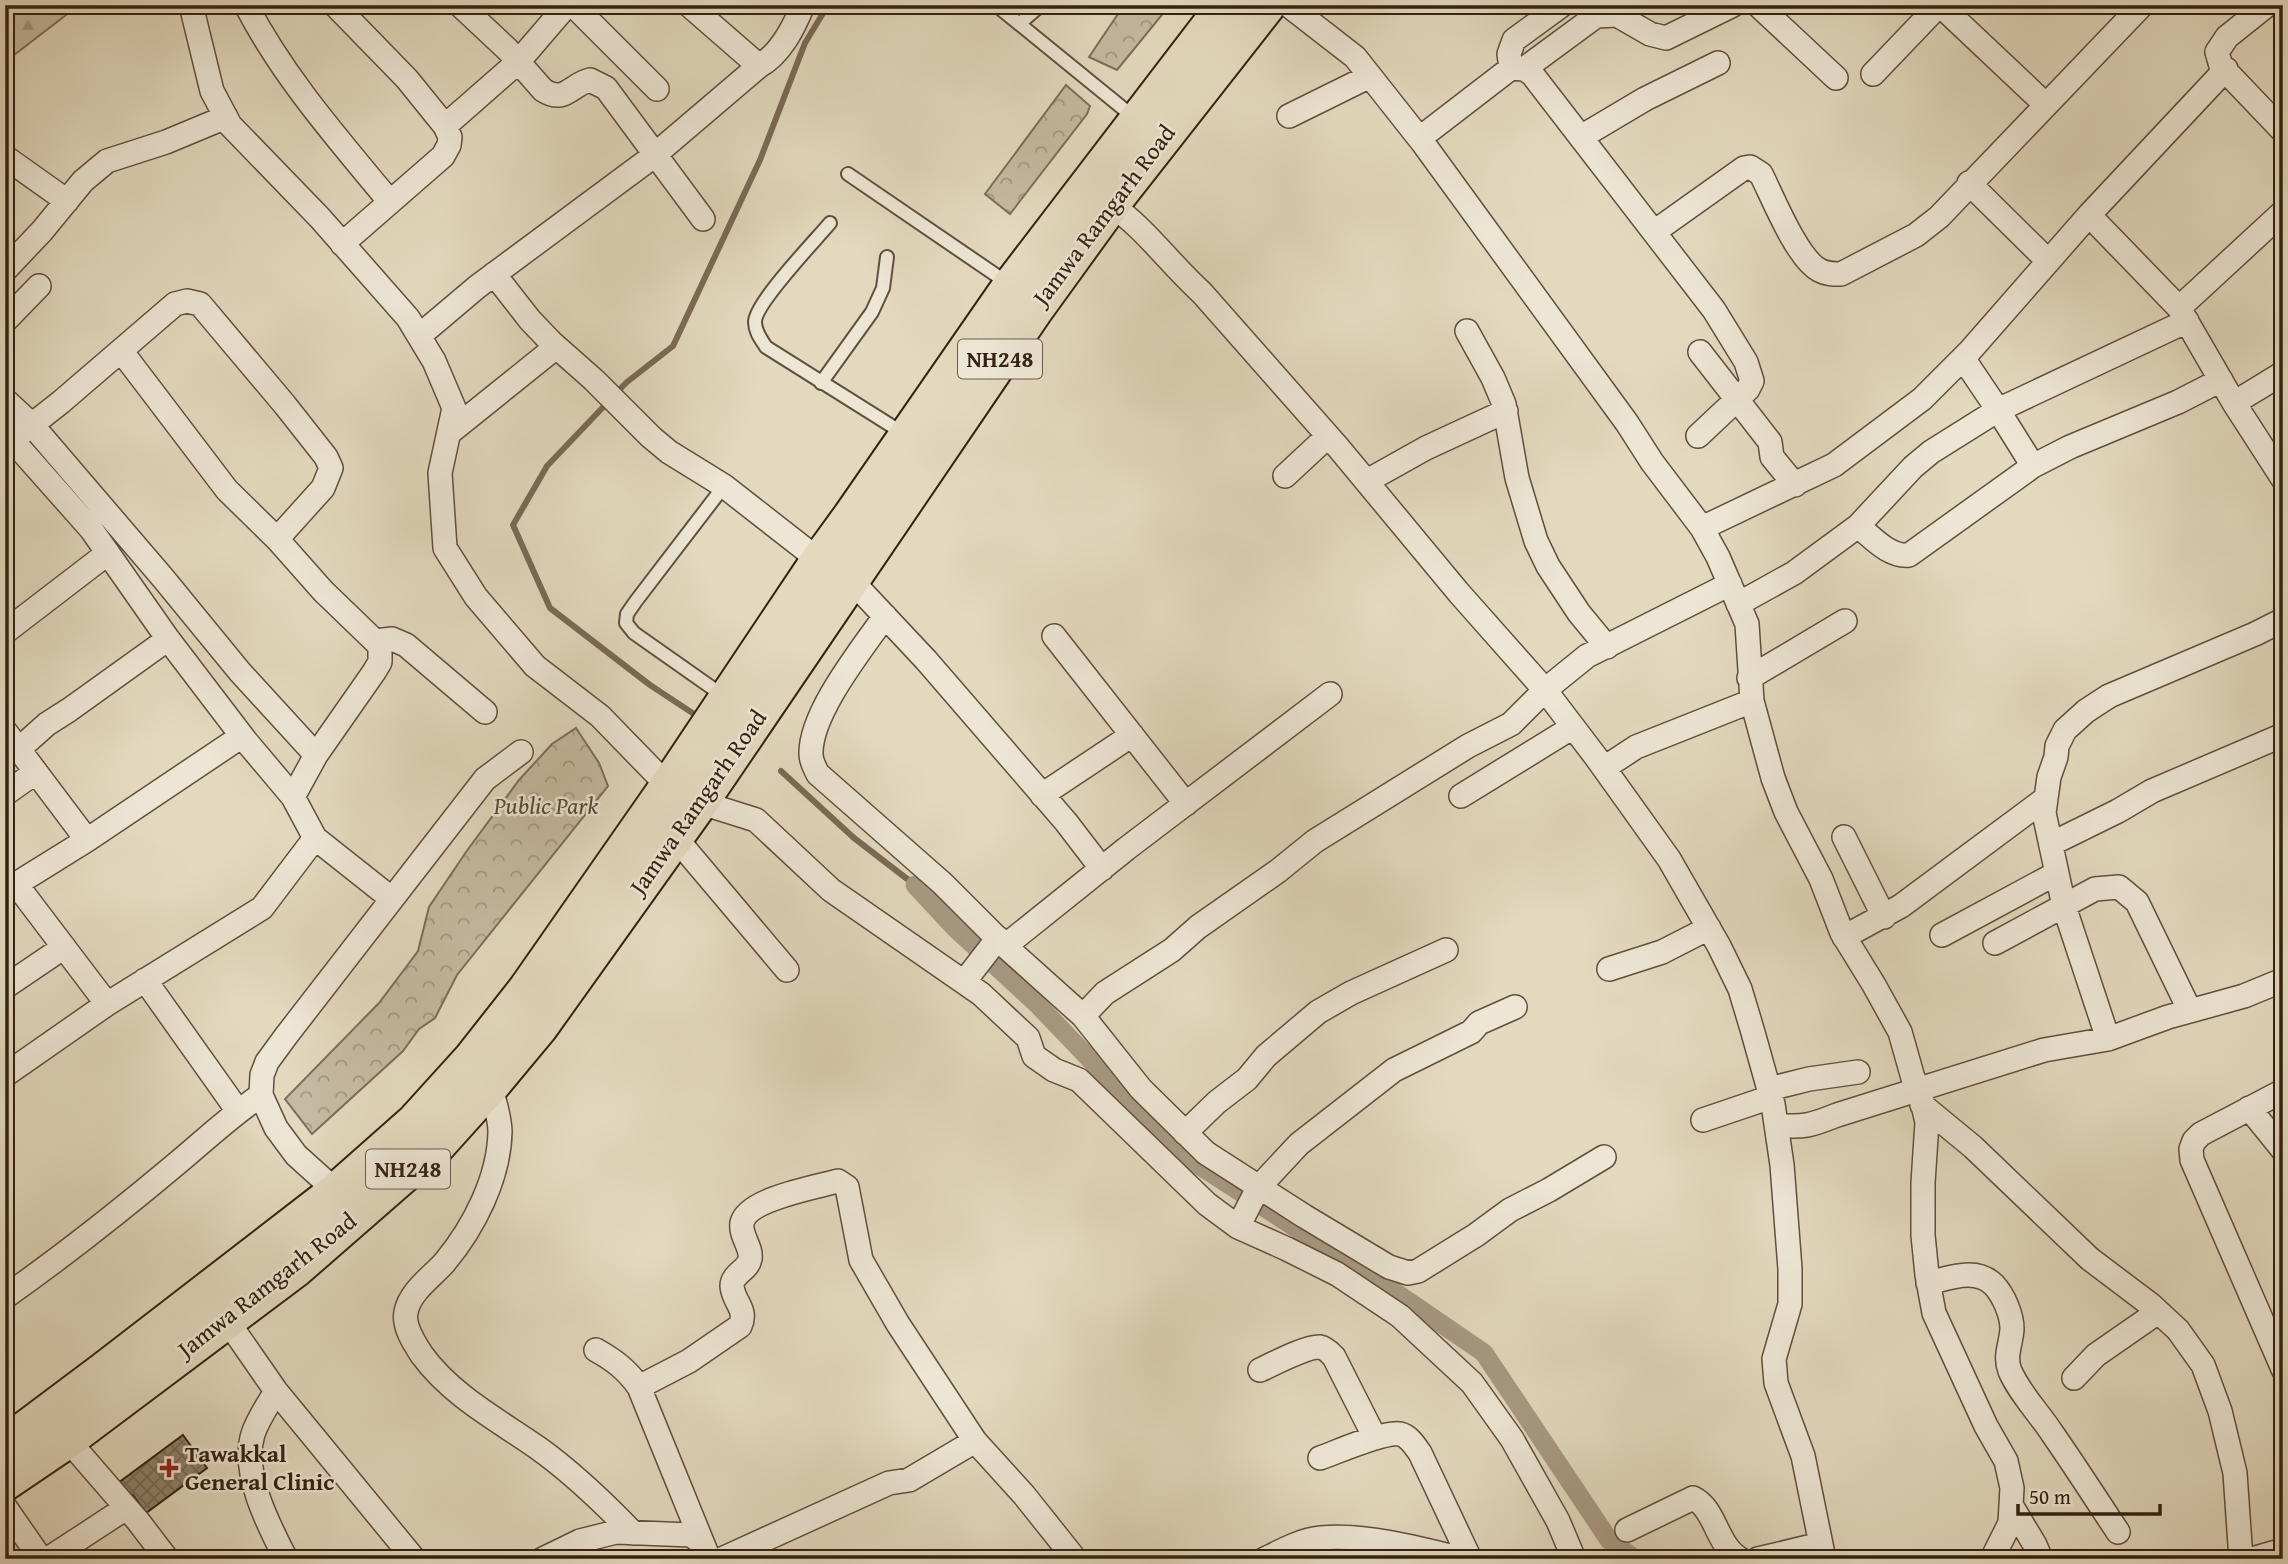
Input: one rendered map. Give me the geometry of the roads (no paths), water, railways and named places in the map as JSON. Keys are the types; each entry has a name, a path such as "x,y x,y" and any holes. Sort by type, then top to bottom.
{"highway":[{"name":"Jamwa Ramgarh Road","path":"5,1446 74,1421 226,1319 295,1268 353,1191 473,1059 684,795 734,712 835,570 1111,204 1149,130 1227,5"},
{"name":"Jamwa Ramgarh Road","path":"835,570 852,517 1012,286 1149,130 1266,5"},
{"name":"Jamwa Ramgarh Road","path":"5,1482 74,1421 353,1191 436,1145 539,1026 674,836 684,795"}],"street":[{"path":"191,5 212,91 230,125 408,318 434,361 454,408 440,473 445,548 476,597 535,666 600,716 684,795 757,820 831,890 970,975 1028,1038 1034,1056 1054,1070 1079,1080 1207,1204 1337,1274 1400,1316 1472,1383 1513,1439 1558,1521 1574,1559"},
{"path":"246,5 286,72 390,202"},
{"path":"460,5 519,62 543,90 555,96 564,95 582,82 590,80 606,88 703,219"},
{"path":"445,126 519,62 566,5"},
{"path":"573,5 657,89"},
{"path":"689,5 759,66"},
{"path":"419,336 494,274 655,154 767,62 786,40 803,5"},
{"path":"1288,5 1355,57 1420,138 1702,528 1718,557 1746,624 1750,648 1751,690 1773,778 1786,812 1821,878 1844,937 1900,1032 1921,1097 1927,1122 1923,1235 1934,1313 1986,1426 2006,1461 2012,1488 2010,1522 1995,1557"},
{"path":"1562,5 1514,40 1509,54 1518,68 1532,74 1714,310 1746,362 1752,381 1748,389 1698,436"},
{"path":"1420,138 1596,16 1617,15 1650,34 1666,38 1733,5"},
{"path":"1758,5 1836,78"},
{"path":"1873,74 1939,5 2046,105"},
{"path":"1654,232 1744,168 1751,167 1761,174 1809,262 1819,270 1841,274 1916,236 1939,217 2142,5"},
{"path":"2267,5 2227,37 2217,52 2221,66 2283,131"},
{"path":"338,6 407,79 445,126 450,137 443,156 342,244"},
{"path":"1581,137 1645,99 1718,63"},
{"path":"1702,528 1834,466 1922,400 1964,358 2089,215 2226,69"},
{"path":"1289,116 1370,76"},
{"path":"5,270 93,171 107,162 166,142 226,117"},
{"path":"5,157 67,201"},
{"path":"1969,183 2048,261"},
{"path":"1111,204 1128,216 1202,293 1545,690 1669,859 1740,989 1770,1093 1782,1165 1790,1304 1774,1359 1774,1371 1803,1456 1823,1551 1758,1559"},
{"path":"1083,1016 1105,993 1172,950 1198,927 1278,871 1315,841 1468,746 1511,724 1545,690 1587,656 1734,594 1794,573 1858,526 1922,459 1998,410 2183,314 2283,212"},
{"path":"2089,215 2183,314 2234,403 2283,479"},
{"path":"494,274 530,320 651,437 669,452 724,486 835,570 886,615 1042,795 1102,869"},
{"path":"9,308 39,285"},
{"path":"277,539 323,488 331,468 326,457 285,405 200,304 187,301 175,304 122,352 8,444 91,529 168,639 292,797 315,838 392,899"},
{"path":"1467,331 1493,378 1506,411 1517,478 1536,541 1563,590 1607,647"},
{"path":"449,433 556,346"},
{"path":"122,352 227,491 380,646 380,662 316,755 292,797"},
{"path":"1700,352 1770,442 1772,457 1795,485"},
{"path":"1964,358 2033,466"},
{"path":"2234,403 2283,373"},
{"path":"1858,526 1892,553 1909,555 2033,466 2070,447 2178,402 2221,380"},
{"path":"5,400 32,425 240,672 316,755"},
{"path":"1367,481 1426,448 1506,411"},
{"path":"1285,476 1328,436"},
{"path":"5,632 108,553"},
{"path":"886,615 827,703 814,735 811,753 812,763 818,774 942,883 999,943 1083,1016 1141,1089 1206,1153 1256,1191 1389,1267 1408,1273 1418,1271 1510,1210 1604,1157"},
{"path":"2108,1040 2064,905 2044,813 2057,746 2065,730 2086,711 2109,696 2283,620"},
{"path":"1604,768 1636,747 1751,690 1845,621"},
{"path":"1054,636 1186,804"},
{"path":"87,840 12,740 47,724 69,710 168,639"},
{"path":"376,641 392,639 407,645 485,712"},
{"path":"970,975 999,943 1102,869 1330,694"},
{"path":"1461,796 1573,727"},
{"path":"1042,795 1132,735"},
{"path":"2051,844 2152,791 2283,735"},
{"path":"107,1004 64,947 11,888 242,736"},
{"path":"353,1191 296,1155 276,1128 261,1095 262,1076 268,1062 485,779 521,752"},
{"path":"5,794 36,772"},
{"path":"1844,937 1901,906 2045,799"},
{"path":"674,836 788,970"},
{"path":"1844,837 1884,917"},
{"path":"5,1075 107,1004 262,908 315,838"},
{"path":"1942,935 2057,873"},
{"path":"1995,943 2095,889 2119,887 2130,894 2147,920 2190,1010"},
{"path":"1608,969 1662,952 1709,928"},
{"path":"5,987 64,947"},
{"path":"1185,1133 1217,1102 1247,1079 1266,1056 1318,1012 1351,993 1446,950"},
{"path":"145,980 238,1111"},
{"path":"1776,1125 1800,1128 1921,1097 2043,1050 2108,1040 2168,1017 2244,996 2283,980"},
{"path":"1240,1222 1256,1191 1299,1144 1394,1070 1471,1032 1479,1023 1516,1007"},
{"path":"1703,1120 1809,1079 1858,1072"},
{"path":"490,1085 500,1129 497,1162 485,1196 469,1227 446,1261 410,1300 405,1313 407,1328 423,1356 450,1384 488,1416 578,1478 633,1533"},
{"path":"2283,1091 2201,1134 2194,1141 2192,1160 2283,1369"},
{"path":"5,1297 62,1256 261,1095"},
{"path":"1921,1097 2090,1259 2178,1331 2203,1365 2220,1411 2235,1473 2241,1559"},
{"path":"2249,1108 2283,1150"},
{"path":"639,1387 689,1361 740,1326 743,1312 732,1287 750,1262 741,1228 747,1211 771,1200 838,1181 847,1187 861,1260 898,1324 975,1441 1024,1495 1075,1559"},
{"path":"1928,1283 1967,1274 1979,1276 1992,1283 2001,1294 2011,1320 2012,1331 2006,1362 2014,1381 2052,1432 2118,1532"},
{"path":"2074,1378 2096,1354 2158,1312"},
{"path":"226,1319 276,1391 414,1559"},
{"path":"1260,1370 1292,1355 1320,1347 1328,1350 1375,1438"},
{"path":"596,1350 615,1361 630,1374 639,1387 705,1551"},
{"path":"276,1391 253,1436 251,1459 259,1500 286,1559"},
{"path":"74,1421 126,1508 167,1559"},
{"path":"1320,1458 1385,1435 1401,1434 1409,1439 1420,1453 1470,1559"},
{"path":"722,1559 889,1482 909,1480 975,1441"},
{"path":"1627,1530 1693,1499 1703,1504 1727,1548 1740,1559"},
{"path":"2011,1505 2041,1559"},
{"path":"5,1507 41,1559"},
{"path":"48,1559 126,1508"},
{"path":"543,1559 580,1541 616,1532 691,1535 705,1551"},
{"path":"1265,1559 1295,1544 1321,1538 1382,1550 1462,1559"},
{"path":"2252,1559 2283,1550"}],"lane":[{"path":"996,5 1149,130"},
{"path":"1019,24 1041,5"},
{"path":"848,174 1012,286"},
{"path":"830,223 762,303 755,320 757,332 766,347 907,436"},
{"path":"821,383 872,312 883,288 887,257"},
{"path":"724,486 636,601 627,614 626,623 634,633 734,712"}],"waterway":[{"path":"615,394 673,346 760,160 805,43 828,5"},
{"path":"608,402 547,466 513,525 550,608 650,685 694,714"},
{"path":"781,771 854,838 915,885"},
{"path":"915,885 955,928 1038,1005 1194,1162 1484,1353 1609,1540 1635,1559"}],"place":[{"name":"Tawakkal General Clinic","path":"169,1468"}],"park label":[{"name":"Public Park","path":"546,806"}]}
